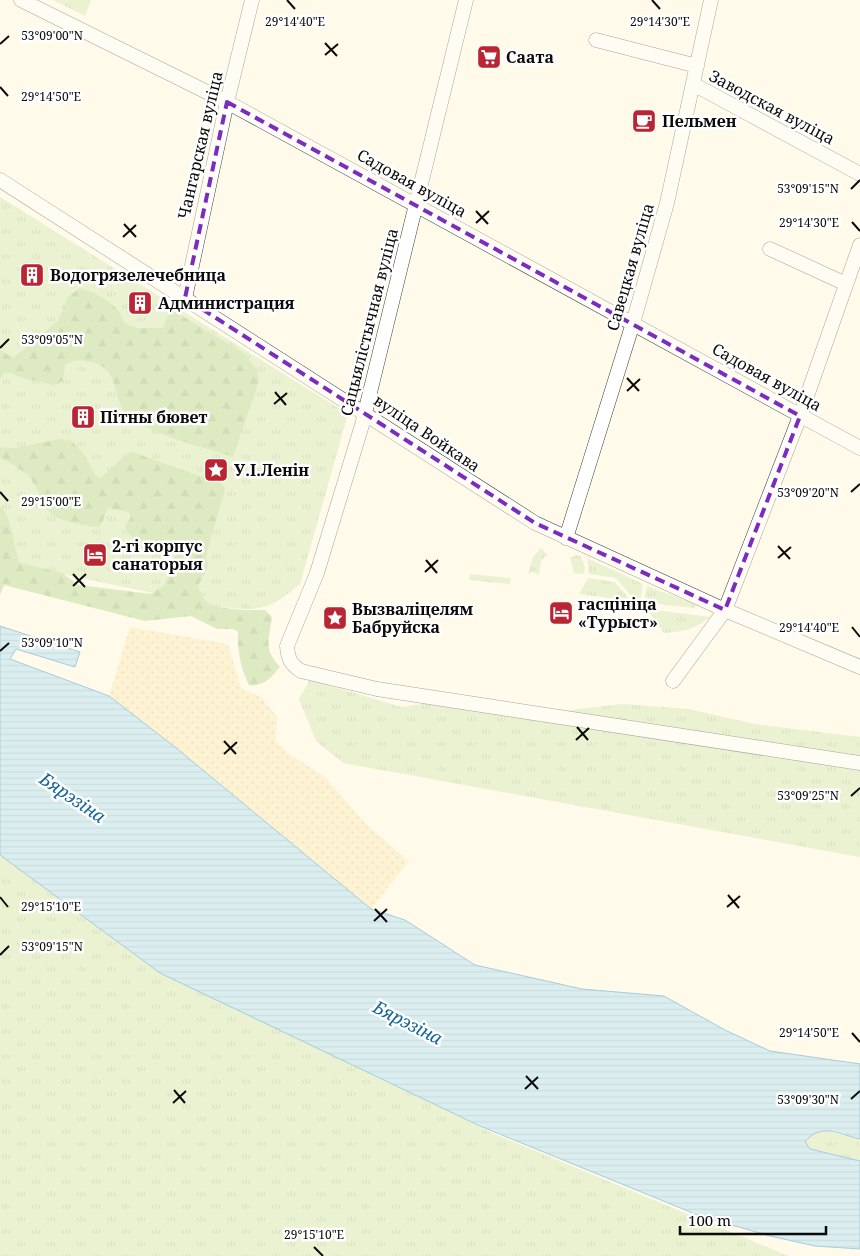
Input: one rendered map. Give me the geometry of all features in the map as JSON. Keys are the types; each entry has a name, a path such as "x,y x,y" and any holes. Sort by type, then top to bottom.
{"street":[{"name":"Садовая вуліца","path":"21,0 227,102 860,448"},
{"name":"Чангарская вуліца","path":"185,298 227,102 252,0"},
{"name":"Сацыялістычная вуліца","path":"466,0 366,412 317,573 288,646 288,656 293,666 301,671 377,689 860,763"},
{"name":"Савецкая вуліца","path":"566,538 633,323 667,203 711,0"},
{"name":"Заводская вуліца","path":"596,40 697,66"},
{"name":"Заводская вуліца","path":"693,84 860,174"},
{"name":"вуліца Войкава","path":"0,180 366,412 535,524 725,610 860,667"},
{"path":"673,681 725,610 800,416 860,245"},
{"path":"770,249 846,284"}],"highlighted area":[{"path":"227,102 800,416 725,610 535,523 185,298"}],"green space":[{"path":"53,0 91,0 85,16"},
{"path":"0,197 348,414 300,584 280,600 254,609 220,607 0,561"},
{"path":"80,288 101,297 113,305 118,310 124,323 137,328 163,328 169,313 174,311 244,353 257,370 259,381 233,457 169,437 133,420 121,406 108,372 101,366 91,362 78,360 65,365 63,381 53,386 7,372 0,379 0,350 13,358 58,321 68,297"},
{"path":"60,439 71,440 85,456 96,476 100,478 123,457 132,452 222,484 225,489 206,556 208,567 198,586 206,601 218,607 265,610 272,617 268,644 271,655 280,667 270,678 263,683 249,685 240,659 238,632 233,629 217,629 191,616 145,621 4,585 0,595 0,506 8,518 20,563 62,573 79,585 151,594 164,586 177,550 147,545 134,538 125,526 131,517 129,512 107,508 102,524 98,527 77,524 62,519 49,512 45,507 29,476 0,457 0,447 14,448"},
{"path":"541,548 547,555 541,561 539,575 532,572 528,574 533,557"},
{"path":"576,555 581,556 585,568 584,574 574,573 570,558"},
{"path":"587,558 643,584 640,602 636,602 616,578 589,574"},
{"path":"470,574 511,578 510,584 469,580"},
{"path":"588,578 615,582 631,601 579,594"},
{"path":"647,586 698,605 693,608 644,602"},
{"path":"647,609 710,617 688,629 664,633"},
{"path":"310,680 402,707 441,701 544,713 622,704 689,709 754,724 860,737 860,857 343,763 316,741 299,699"},
{"path":"0,851 210,988 490,1132 789,1256 0,1256"},
{"path":"821,1130 860,1139 860,1161 810,1149 805,1142 813,1133"}],"sand":[{"path":"130,627 228,644 241,688 261,697 277,717 276,741 289,754 323,775 368,826 409,861 371,909 175,747 109,696"}],"water":[{"name":"Бярэзіна","path":"0,626 80,652 75,667 16,649 10,659 109,696 175,747 371,909 405,920 475,965 582,989 664,996 725,1030 770,1051 860,1064 860,1139 837,1132 824,1131 817,1132 805,1142 810,1149 860,1161 860,1249 815,1246 770,1236 700,1216 480,1126 160,973 0,855"}],"place":[{"name":"Саата","path":"489,57"},
{"name":"Пельмен","path":"644,121"},
{"name":"Водогрязелечебница","path":"32,275"},
{"name":"Администрация","path":"140,303"},
{"name":"Пітны бювет","path":"83,417"},
{"name":"У.І.Ленін","path":"216,470"},
{"name":"2-гі корпус санаторыя","path":"95,555"},
{"name":"гасцініца «Турыст»","path":"561,613"},
{"name":"Вызваліцелям Бабруйска","path":"335,618"}]}
